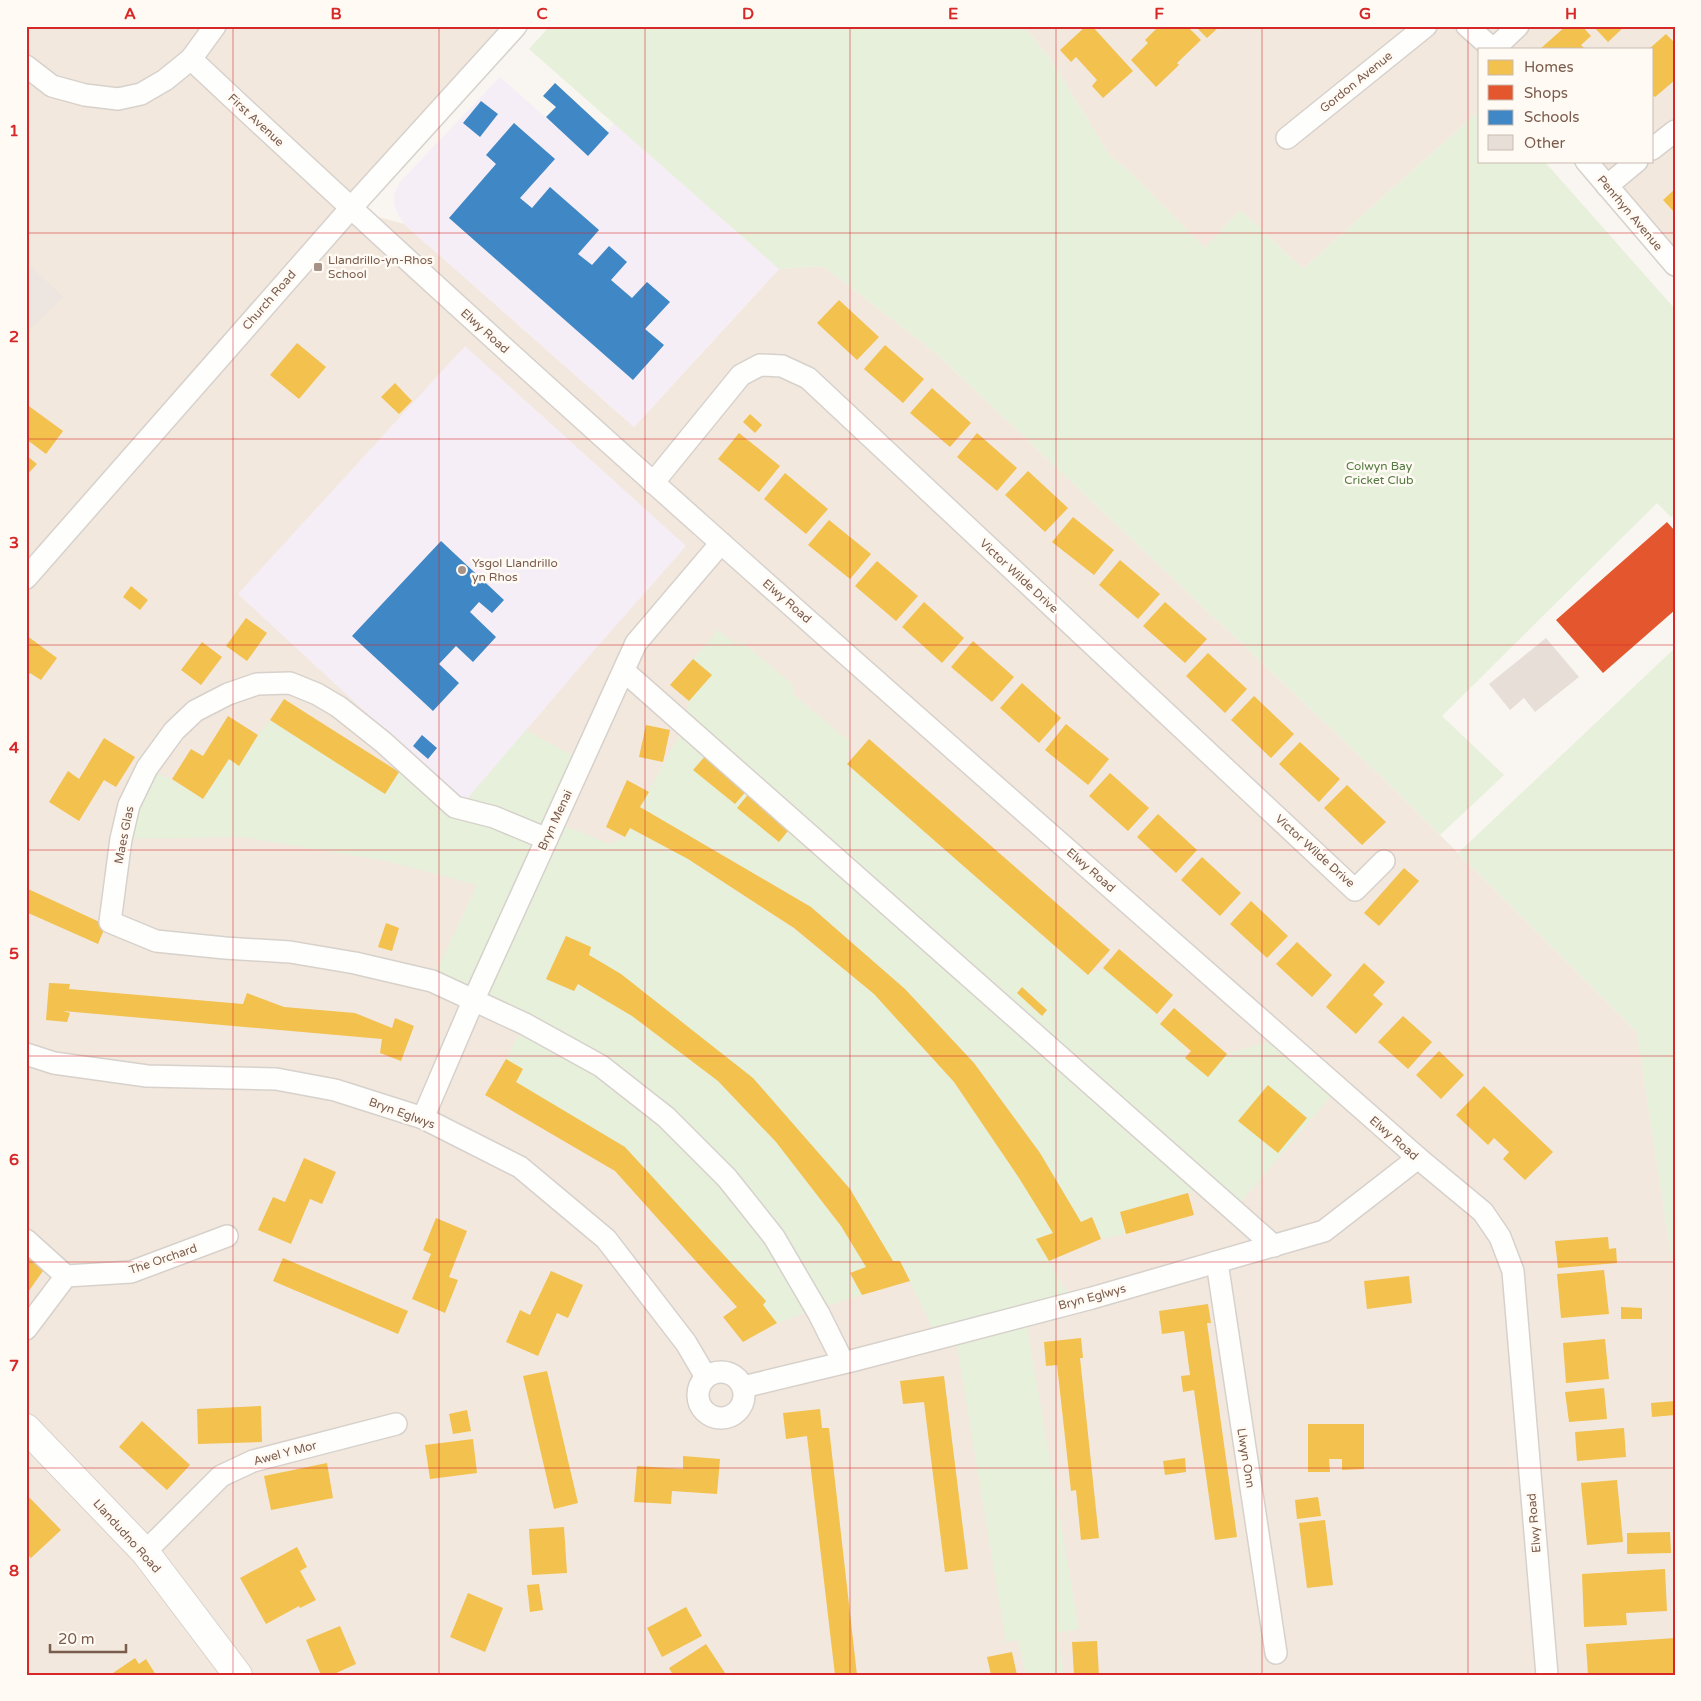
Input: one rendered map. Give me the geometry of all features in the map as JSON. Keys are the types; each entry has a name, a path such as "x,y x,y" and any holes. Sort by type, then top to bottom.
{"main road":[{"name":"Llandudno Road","path":"26,1428 145,1552 238,1675"}],"street":[{"path":"26,66 52,86 85,95 118,99 141,94 165,80 191,59 215,26"},
{"name":"Church Road","path":"26,578 350,209 516,26"},
{"name":"Gordon Avenue","path":"1287,138 1426,26"},
{"path":"1467,26 1492,48"},
{"path":"1494,48 1518,26"},
{"name":"First Avenue","path":"191,59 350,209"},
{"path":"1654,147 1675,130"},
{"name":"Penrhyn Avenue","path":"1587,162 1675,266"},
{"path":"1607,186 1636,162"},
{"name":"Elwy Road","path":"350,209 653,483 1418,1158 1483,1212 1500,1237 1513,1271 1547,1675"},
{"name":"Victor Wilde Drive","path":"653,483 741,376 760,365 782,366 808,378 1355,890 1384,861"},
{"name":"Bryn Menai","path":"423,1118 474,999 636,643 721,543"},
{"path":"624,671 1274,1246"},
{"name":"Maes Glas","path":"474,999 432,981 355,963 290,952 156,941 110,922 121,839 129,805 147,768 174,731 195,710 228,694 258,684 290,683 317,694 339,707 382,742 455,808 494,817 547,839"},
{"path":"474,999 525,1024 600,1066 666,1117 727,1178 774,1237 820,1314 843,1362"},
{"name":"Bryn Eglwys","path":"26,1054 54,1063 147,1076 276,1079 335,1090 423,1118 520,1167 606,1239 686,1343 706,1377"},
{"name":"Bryn Eglwys","path":"743,1387 1092,1298 1324,1231 1418,1158"},
{"name":"The Orchard","path":"66,1276 131,1272 228,1236"},
{"path":"26,1240 66,1276 26,1329"},
{"name":"Llwyn Onn","path":"1217,1262 1276,1653"},
{"path":"714,1373 730,1374 737,1378 743,1387 743,1401 737,1411 727,1418 714,1417 707,1414 701,1408 698,1390 706,1377 714,1373"},
{"name":"Awel Y Mor","path":"145,1552 221,1476 253,1461 396,1424"}],"shaded area":[{"path":"26,26 517,26 350,209 404,224 634,427 779,269 823,266 937,354 1381,776 1637,1032 1671,1254 1675,1254 1675,1675 26,1675"},
{"path":"1023,26 1675,26 1675,265 1587,162 1654,162 1654,48 1478,48 1478,112 1303,269 1240,210 1205,249 1128,170 1110,156 1049,57"},
{"path":"500,77 588,155 614,123 779,269 634,427 404,224 397,212 394,203 395,192 399,183"},
{"path":"26,262 63,297 26,333"},
{"name":"Ysgol Llandrillo yn Rhos","path":"465,346 686,546 468,798 455,795 238,594"}],"green space":[{"name":"Colwyn Bay Cricket Club","path":"550,26 1023,26 1049,57 1110,156 1128,170 1205,248 1240,210 1303,269 1478,112 1478,162 1545,162 1675,309 1675,513 1671,517 1657,503 1442,716 1504,775 1440,835 1381,776 937,354 823,266 779,269 529,49"},
{"path":"718,630 737,645 741,641 792,684 794,695 849,741 847,764 1087,975 1103,968 1157,1014 1160,1024 1186,1048 1186,1058 1208,1076 1227,1054 1281,1038 1338,1088 1234,1210 1201,1182 1188,1193 1120,1212 1126,1234 1101,1239 1092,1217 1081,1222 1040,1153 979,1069 905,989 811,907 640,807 685,725 689,701 711,675 693,659"},
{"path":"1675,648 1675,1254 1671,1255 1637,1032 1458,853"},
{"path":"270,720 385,793 399,772 403,760 455,807 468,798 526,730 582,761 555,822 609,844 625,837 630,828 688,859 793,928 874,994 954,1082 1022,1182 1053,1233 1036,1239 1073,1303 1025,1315 1079,1629 1057,1633 1064,1674 1026,1675 1018,1640 1006,1642 955,1334 935,1333 900,1261 893,1261 850,1189 589,955 591,947 566,936 546,979 573,991 578,984 632,1016 718,1081 776,1142 841,1226 866,1267 850,1273 862,1295 777,1323 625,1147 516,1082 523,1069 506,1059 525,1024 432,981 477,885 387,861 242,837 121,839 147,768 172,780 203,799 229,759 240,765 258,735"}],"building: Homes":[{"path":"1086,26 1092,26 1133,71 1103,98 1092,86 1097,80 1076,57 1071,62 1060,50"},
{"path":"1159,26 1187,26 1201,40 1156,87 1131,60 1148,43 1145,40"},
{"path":"1195,26 1220,26 1207,38"},
{"path":"1566,26 1582,26 1591,36 1581,45 1584,48 1541,48"},
{"path":"1593,26 1625,26 1608,42"},
{"path":"1666,34 1675,43 1675,80 1655,97 1654,48 1650,48"},
{"path":"1675,189 1675,213 1663,200"},
{"path":"839,300 879,337 857,360 817,323"},
{"path":"297,343 326,367 299,399 270,375"},
{"path":"885,345 924,379 903,403 864,369"},
{"path":"395,383 412,401 399,414 381,397"},
{"path":"932,388 971,423 950,447 910,413"},
{"path":"26,404 63,431 46,454 26,439"},
{"path":"750,414 762,425 755,433 743,422"},
{"path":"739,433 780,466 759,492 718,459"},
{"path":"977,433 1017,468 997,491 957,457"},
{"path":"26,455 37,464 26,476"},
{"path":"1028,471 1068,508 1045,532 1005,495"},
{"path":"785,473 828,509 806,534 764,499"},
{"path":"1073,517 1114,550 1094,575 1052,542"},
{"path":"829,520 871,554 850,579 808,545"},
{"path":"1120,560 1160,594 1138,619 1099,585"},
{"path":"877,561 918,596 896,621 855,586"},
{"path":"131,586 148,600 140,610 123,597"},
{"path":"924,602 964,638 942,663 902,627"},
{"path":"1165,602 1207,639 1185,663 1143,626"},
{"path":"246,618 267,633 247,661 226,646"},
{"path":"26,635 57,658 41,680 30,673 26,678"},
{"path":"973,641 1014,677 992,702 951,667"},
{"path":"202,642 222,657 201,685 181,670"},
{"path":"1208,653 1247,689 1225,713 1186,676"},
{"path":"693,659 712,675 689,701 670,685"},
{"path":"1022,683 1061,718 1039,743 1000,708"},
{"path":"1254,696 1294,734 1271,758 1231,720"},
{"path":"284,699 399,772 385,794 270,720"},
{"path":"228,716 258,735 239,766 229,759 203,799 172,779 191,749 203,756"},
{"path":"1066,724 1109,759 1088,785 1045,750"},
{"path":"646,725 670,730 663,762 639,757"},
{"path":"104,738 135,757 116,787 104,780 79,821 49,802 68,771 79,779"},
{"path":"869,739 1110,950 1088,975 847,764"},
{"path":"1300,742 1340,779 1319,802 1279,764"},
{"path":"707,754 749,788 735,804 693,770"},
{"path":"1110,773 1149,808 1128,831 1089,796"},
{"path":"627,780 649,792 640,807 811,907 905,989 974,1063 1040,1153 1081,1222 1092,1217 1101,1239 1049,1261 1036,1239 1053,1233 1019,1178 954,1082 874,994 794,928 688,859 630,828 625,837 606,827"},
{"path":"1347,785 1386,822 1362,845 1324,808"},
{"path":"750,792 792,826 779,842 737,808"},
{"path":"1158,814 1197,850 1176,873 1137,837"},
{"path":"1202,857 1241,893 1220,916 1181,880"},
{"path":"1404,868 1419,881 1379,926 1364,913"},
{"path":"26,888 106,925 98,944 26,912"},
{"path":"1251,901 1288,936 1267,958 1230,924"},
{"path":"386,923 399,928 392,951 378,947"},
{"path":"566,936 591,947 589,955 621,974 753,1078 850,1189 893,1261 900,1261 910,1281 862,1295 850,1273 866,1267 841,1226 776,1142 718,1081 632,1016 578,984 574,991 546,979"},
{"path":"1297,942 1332,975 1312,997 1276,964"},
{"path":"1119,949 1173,995 1157,1014 1103,968"},
{"path":"1364,963 1385,982 1373,995 1383,1004 1356,1034 1326,1007"},
{"path":"49,983 70,984 69,989 243,1004 247,993 284,1007 355,1013 392,1028 395,1018 414,1026 401,1061 380,1053 382,1039 63,1011 70,1013 67,1022 46,1020"},
{"path":"1022,987 1047,1010 1042,1016 1017,993"},
{"path":"1174,1008 1227,1054 1208,1077 1185,1058 1191,1051 1160,1024"},
{"path":"1403,1016 1432,1042 1408,1069 1378,1042"},
{"path":"1439,1051 1464,1075 1441,1099 1416,1075"},
{"path":"506,1059 523,1069 516,1082 625,1147 766,1301 763,1305 777,1323 743,1342 723,1317 737,1307 615,1171 485,1095"},
{"path":"1268,1085 1307,1118 1278,1153 1238,1121"},
{"path":"1484,1086 1553,1152 1525,1180 1503,1159 1509,1152 1494,1138 1488,1145 1456,1115"},
{"path":"304,1158 336,1172 322,1204 310,1199 291,1244 258,1230 273,1197 285,1202"},
{"path":"1188,1193 1194,1215 1126,1234 1120,1212"},
{"path":"436,1218 467,1231 449,1277 458,1280 445,1313 412,1299 431,1254 423,1250"},
{"path":"1608,1237 1609,1249 1616,1248 1617,1263 1558,1268 1555,1241"},
{"path":"26,1255 45,1268 26,1295"},
{"path":"283,1258 408,1311 398,1334 273,1281"},
{"path":"1604,1270 1609,1314 1561,1318 1557,1274"},
{"path":"551,1271 583,1285 568,1318 557,1313 538,1356 506,1342 520,1310 530,1315"},
{"path":"1409,1276 1412,1303 1367,1309 1364,1281"},
{"path":"1208,1304 1211,1323 1207,1323 1237,1537 1215,1540 1194,1390 1183,1392 1181,1376 1190,1375 1184,1331 1162,1334 1159,1311"},
{"path":"1621,1307 1642,1308 1642,1319 1621,1319"},
{"path":"1081,1338 1083,1358 1080,1358 1099,1538 1081,1540 1076,1490 1071,1491 1057,1365 1046,1366 1044,1342"},
{"path":"1605,1339 1609,1379 1566,1383 1563,1343"},
{"path":"547,1371 578,1503 554,1509 523,1376"},
{"path":"944,1376 968,1569 945,1572 924,1402 903,1404 900,1381"},
{"path":"1604,1388 1607,1419 1569,1422 1565,1392"},
{"path":"1675,1401 1675,1415 1652,1417 1651,1403"},
{"path":"261,1406 262,1442 198,1444 197,1409"},
{"path":"820,1409 822,1428 829,1428 857,1675 835,1675 807,1436 786,1439 783,1413"},
{"path":"467,1410 471,1431 453,1434 449,1414"},
{"path":"142,1421 190,1465 167,1490 119,1447"},
{"path":"1308,1424 1364,1424 1364,1469 1342,1470 1342,1459 1329,1459 1330,1472 1308,1472"},
{"path":"1624,1428 1626,1457 1577,1461 1575,1432"},
{"path":"473,1439 477,1473 430,1479 425,1445"},
{"path":"683,1456 720,1459 717,1494 672,1491 671,1504 634,1502 637,1466 683,1469"},
{"path":"1185,1458 1186,1472 1165,1475 1163,1461"},
{"path":"327,1463 333,1498 271,1510 264,1476"},
{"path":"1617,1480 1623,1542 1587,1545 1581,1483"},
{"path":"26,1494 61,1530 31,1558 26,1553"},
{"path":"1318,1497 1321,1516 1297,1519 1295,1500"},
{"path":"1325,1520 1333,1585 1307,1588 1299,1523"},
{"path":"564,1527 567,1573 532,1575 529,1529"},
{"path":"1670,1532 1671,1553 1627,1554 1627,1533"},
{"path":"297,1547 307,1567 300,1571 316,1600 300,1608 299,1606 266,1624 240,1578"},
{"path":"1665,1569 1667,1611 1626,1613 1627,1625 1584,1627 1582,1574"},
{"path":"539,1584 543,1610 530,1612 527,1585"},
{"path":"468,1593 503,1608 485,1652 450,1637"},
{"path":"686,1607 702,1636 662,1657 647,1628"},
{"path":"340,1626 356,1664 332,1675 321,1675 306,1640"},
{"path":"1675,1638 1675,1675 1588,1675 1586,1644"},
{"path":"1097,1641 1099,1675 1074,1675 1072,1642"},
{"path":"706,1644 725,1673 721,1675 673,1675 669,1668"},
{"path":"1012,1652 1017,1675 991,1675 987,1657"},
{"path":"135,1658 139,1664 146,1659 156,1675 110,1675"}],"building: Shops":[{"path":"1667,522 1675,531 1675,610 1603,673 1556,620"}],"building: Schools":[{"path":"555,83 609,133 588,156 546,117 556,107 543,96"},
{"path":"481,101 498,114 480,137 463,123"},
{"path":"514,123 555,159 520,198 532,208 550,187 599,230 578,254 592,265 609,246 627,262 611,280 632,298 647,282 670,302 645,329 664,345 633,380 449,218 496,164 486,155"},
{"path":"441,541 504,600 492,613 479,602 470,612 496,637 473,662 456,646 439,664 459,683 433,711 352,636"},
{"path":"422,735 437,748 428,759 413,746"}],"building: Other":[{"path":"1546,638 1579,677 1535,712 1524,698 1510,710 1489,684"}],"place":[{"name":"Llandrillo-yn-Rhos School","path":"318,267"},
{"name":"Ysgol Llandrillo yn Rhos","path":"462,570"}]}
